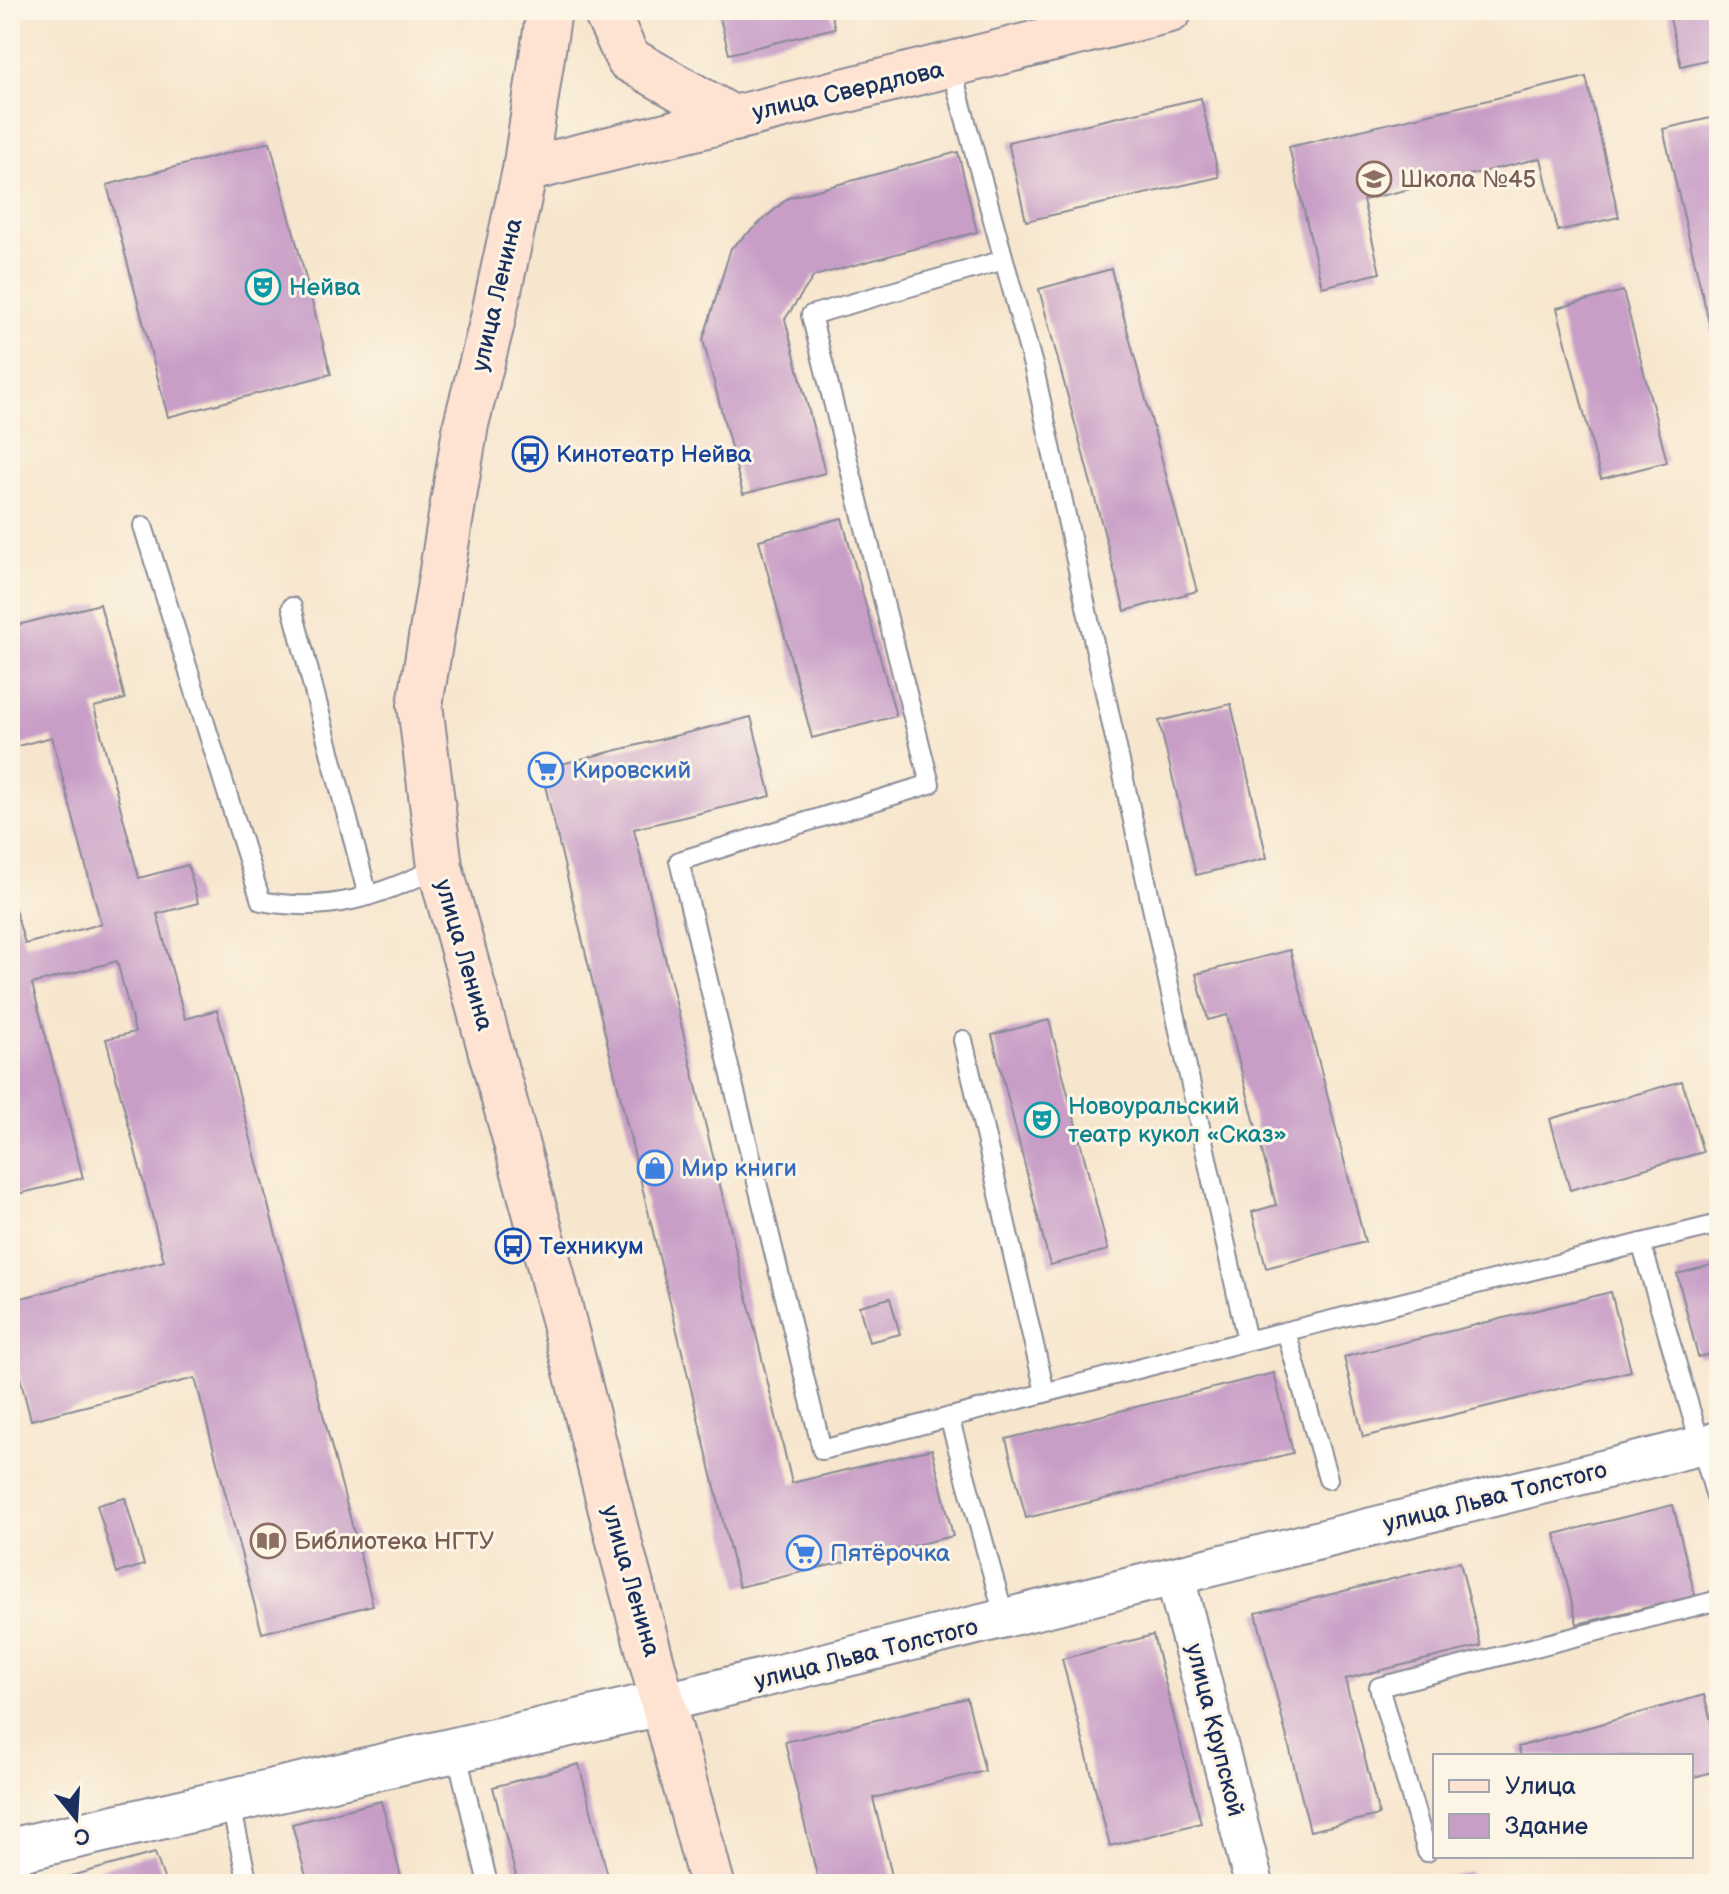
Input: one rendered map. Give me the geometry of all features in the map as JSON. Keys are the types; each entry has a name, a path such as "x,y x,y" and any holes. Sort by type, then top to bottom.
{"main road":[{"name":"улица Ленина","path":"549,10 525,170 491,327 466,424 420,705 440,867 545,1248 616,1530 666,1702 712,1884"},
{"path":"605,10 628,59 734,119"},
{"name":"улица Свердлова","path":"525,170 951,67 1170,10"}],"street":[{"name":"улица Льва Толстого","path":"10,1851 666,1702 1709,1443"},
{"name":"улица Крупской","path":"1175,1577 1254,1884"}],"lane":[{"path":"951,67 1034,369 1247,1341"},
{"path":"1004,260 811,315 930,784 679,861 822,1450 1719,1224"},
{"path":"143,526 261,901 299,908 380,895 440,867"},
{"path":"292,607 368,896"},
{"path":"963,1040 1045,1392"},
{"path":"1641,1243 1709,1443 1719,1507"},
{"path":"1286,1331 1328,1479"},
{"path":"949,1417 1005,1619"},
{"path":"1427,1852 1379,1687 1719,1600"},
{"path":"456,1750 488,1884"},
{"path":"230,1801 248,1884"}],"building":[{"path":"718,10 830,10 835,28 729,54"},
{"path":"1668,10 1719,10 1719,57 1681,66"},
{"name":"Школа №45","path":"1586,77 1619,217 1558,231 1541,158 1363,200 1380,273 1322,287 1289,147"},
{"path":"1201,98 1219,177 1026,221 1008,142"},
{"path":"1719,116 1719,359 1718,360 1663,129"},
{"path":"270,142 331,374 168,417 107,185"},
{"path":"958,152 977,232 814,276 785,319 825,473 743,494 703,340 731,248 788,198"},
{"path":"1111,269 1197,591 1125,611 1039,289"},
{"path":"1623,291 1667,462 1601,479 1557,308"},
{"path":"842,518 896,716 812,738 759,540"},
{"path":"100,604 125,699 94,707 139,878 188,865 198,903 157,914 185,1019 217,1010 373,1605 262,1633 195,1378 31,1420 10,1339 10,1301 164,1261 106,1039 135,1032 117,961 32,984 83,1178 10,1196 10,892 25,944 101,924 52,737 10,748 10,627"},
{"path":"1231,704 1267,858 1196,875 1159,721"},
{"path":"751,717 771,796 634,829 792,1483 932,1449 953,1536 739,1587 541,769"},
{"path":"1290,950 1365,1242 1266,1268 1252,1212 1276,1205 1227,1015 1208,1020 1196,974"},
{"path":"1049,1020 1108,1250 1050,1265 992,1035"},
{"path":"1682,1081 1703,1152 1570,1190 1550,1119"},
{"path":"1719,1263 1719,1352 1698,1357 1677,1274"},
{"path":"1611,1292 1631,1371 1363,1437 1344,1357"},
{"path":"890,1298 900,1334 869,1342 859,1306"},
{"path":"1274,1373 1293,1453 1026,1518 1006,1439"},
{"path":"125,1498 144,1565 117,1573 97,1505"},
{"path":"1673,1505 1695,1596 1577,1624 1555,1534"},
{"path":"1460,1562 1481,1646 1345,1679 1379,1815 1310,1831 1256,1613"},
{"path":"1153,1635 1201,1823 1110,1846 1062,1659"},
{"path":"1704,1695 1713,1728 1719,1727 1719,1770 1693,1777 1693,1754 1520,1754 1518,1747"},
{"path":"967,1698 985,1771 873,1798 894,1884 819,1884 785,1742"},
{"path":"579,1764 610,1884 518,1884 493,1787"},
{"path":"381,1801 403,1884 308,1884 292,1824"},
{"path":"155,1853 166,1884 58,1884 57,1880"},
{"path":"1470,1872 1473,1884 1427,1884 1427,1883"}],"place":[{"name":"Школа №45","path":"1374,179"},
{"name":"Нейва","path":"263,287"},
{"name":"Кинотеатр Нейва","path":"530,454"},
{"name":"Кировский","path":"546,770"},
{"name":"Новоуральский театр кукол «Сказ»","path":"1042,1120"},
{"name":"Мир книги","path":"655,1168"},
{"name":"Техникум","path":"513,1246"},
{"name":"Библиотека НГТУ","path":"268,1541"},
{"name":"Пятёрочка","path":"804,1553"}]}
